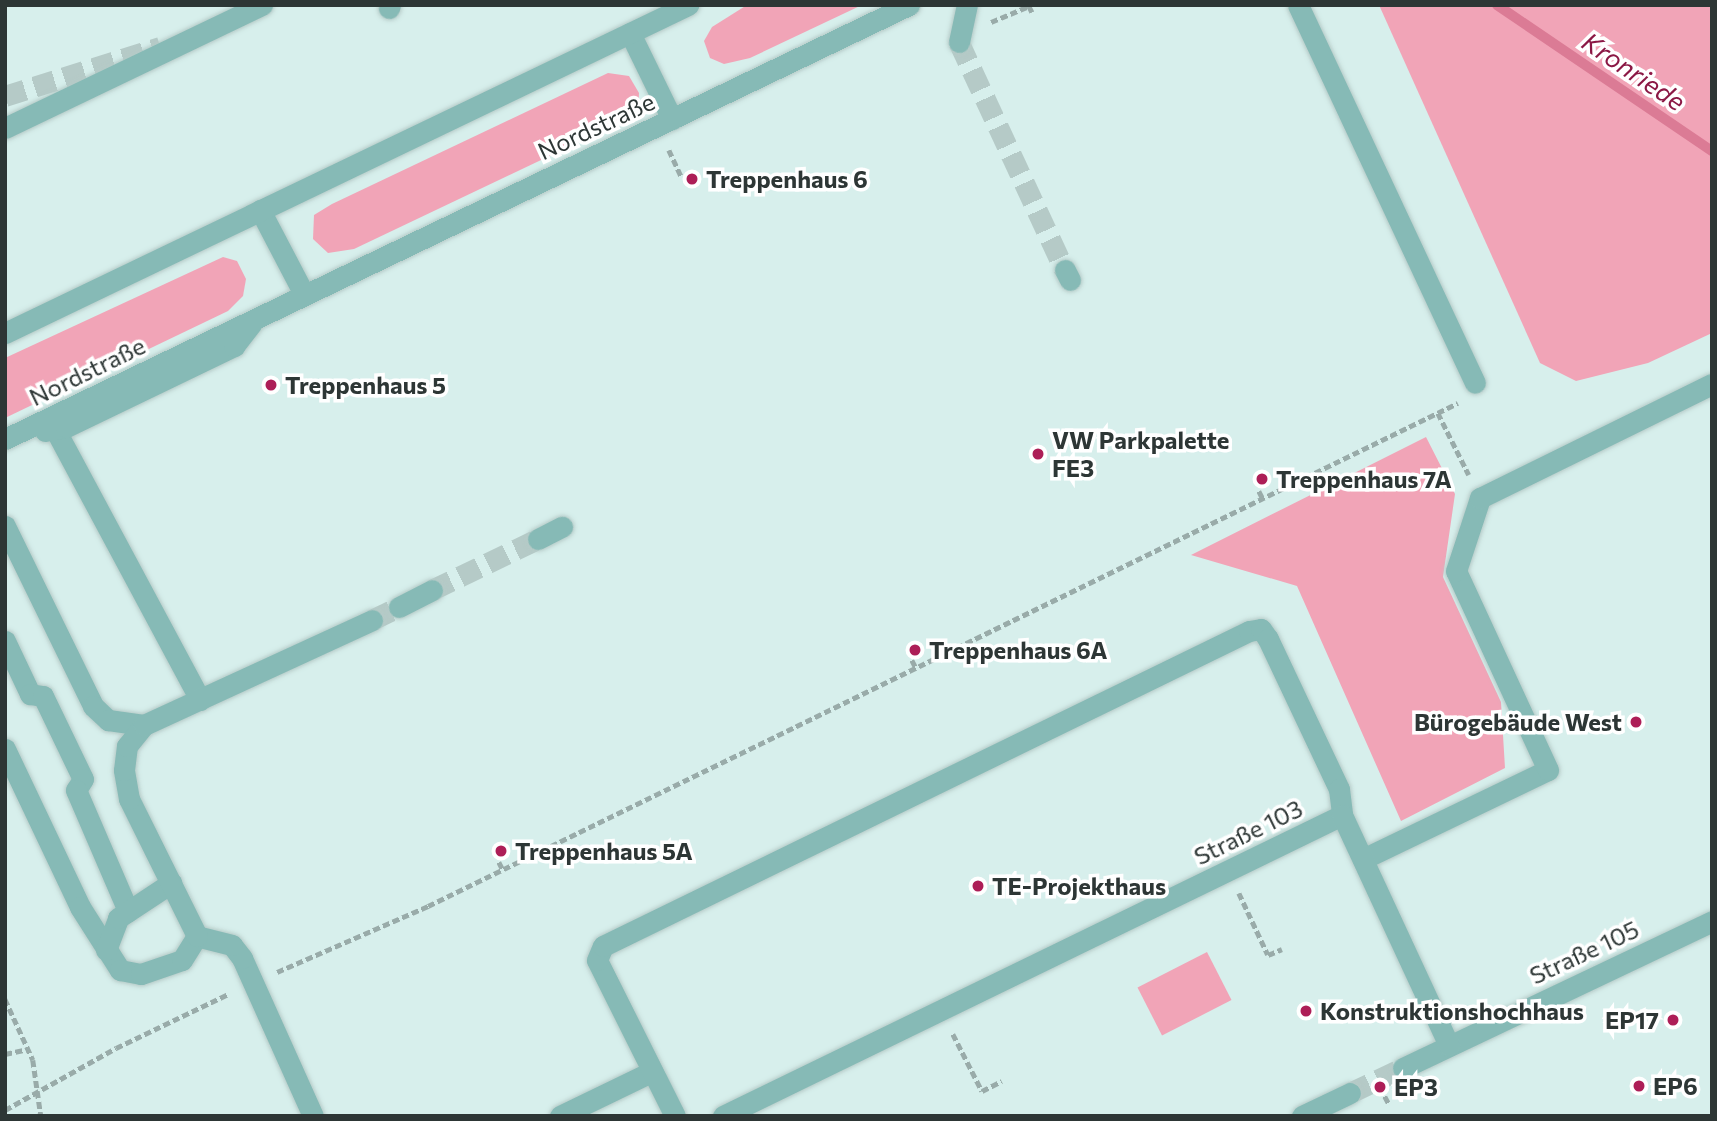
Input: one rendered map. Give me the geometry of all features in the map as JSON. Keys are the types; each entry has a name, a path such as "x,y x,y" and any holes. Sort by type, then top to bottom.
{"street":[{"path":"5,128 262,5"},
{"path":"5,333 688,5"},
{"name":"Nordstraße","path":"52,423 234,346 257,317 909,5"},
{"path":"959,42 967,5"},
{"path":"1298,5 1472,390"},
{"path":"630,33 672,119"},
{"path":"260,210 304,294"},
{"path":"1363,859 1548,770 1456,570 1480,498 1712,384"},
{"path":"7,438 52,423 200,700"},
{"path":"5,526 93,706 108,720 144,725"},
{"path":"538,539 562,527"},
{"path":"403,604 432,590"},
{"path":"313,1116 254,982 232,945 197,936 129,799 124,770 127,746 144,725 372,620"},
{"path":"675,1116 597,960 603,946 1249,631 1261,629 1268,639 1339,789 1342,815"},
{"path":"5,641 30,694 43,696 83,779 76,790 128,911"},
{"path":"5,749 106,950 120,970 141,974 182,960 197,936"},
{"name":"Straße 103","path":"723,1116 1342,815 1449,1045"},
{"path":"106,950 118,918 171,883"},
{"name":"Straße 105","path":"1403,1068 1712,921"},
{"path":"560,1116 651,1072"},
{"path":"1302,1116 1350,1093"}],"path":[{"path":"669,149 682,178"},
{"path":"5,1110 116,1048 254,982 503,870 1438,413 1472,390"},
{"path":"1438,413 1480,498"},
{"path":"1259,491 1263,499"},
{"path":"912,660 916,668"},
{"path":"499,862 503,870"},
{"path":"1228,871 1268,955 1282,949"},
{"path":"5,999 29,1049 41,1116"},
{"path":"942,1011 982,1091 1002,1081"},
{"path":"5,1055 29,1049"},
{"path":"1377,1080 1389,1104"}],"shaded area":[{"path":"747,5 862,5 750,58 724,64 710,58 704,41 712,27"},
{"path":"1379,5 1712,5 1712,333 1648,363 1576,381 1540,363"},
{"path":"608,73 629,76 639,93 638,110 623,121 354,249 328,253 313,239 314,215 332,204"},
{"path":"223,257 237,261 246,279 243,296 228,311 5,418 5,358"},
{"path":"1426,437 1455,494 1443,577 1501,702 1505,768 1401,821 1297,586 1191,555"},
{"path":"1207,952 1232,1000 1162,1036 1138,987"}],"waterway":[{"name":"Kronriede","path":"1497,5 1712,151"}],"tunnel":[{"path":"959,42 1065,270"},
{"path":"5,96 160,47"},
{"path":"432,590 538,539"},
{"path":"372,620 399,607"},
{"path":"1350,1093 1403,1068"}],"place":[{"name":"Treppenhaus 6","path":"692,179"},
{"name":"Treppenhaus 5","path":"271,385"},
{"name":"VW Parkpalette FE3","path":"1038,454"},
{"name":"Treppenhaus 7A","path":"1262,479"},
{"name":"Treppenhaus 6A","path":"915,650"},
{"name":"Bürogebäude West","path":"1636,722"},
{"name":"Treppenhaus 5A","path":"501,851"},
{"name":"TE-Projekthaus","path":"978,886"},
{"name":"Konstruktionshochhaus","path":"1306,1011"},
{"name":"EP17","path":"1673,1020"},
{"name":"EP6","path":"1639,1086"},
{"name":"EP3","path":"1380,1087"}]}
